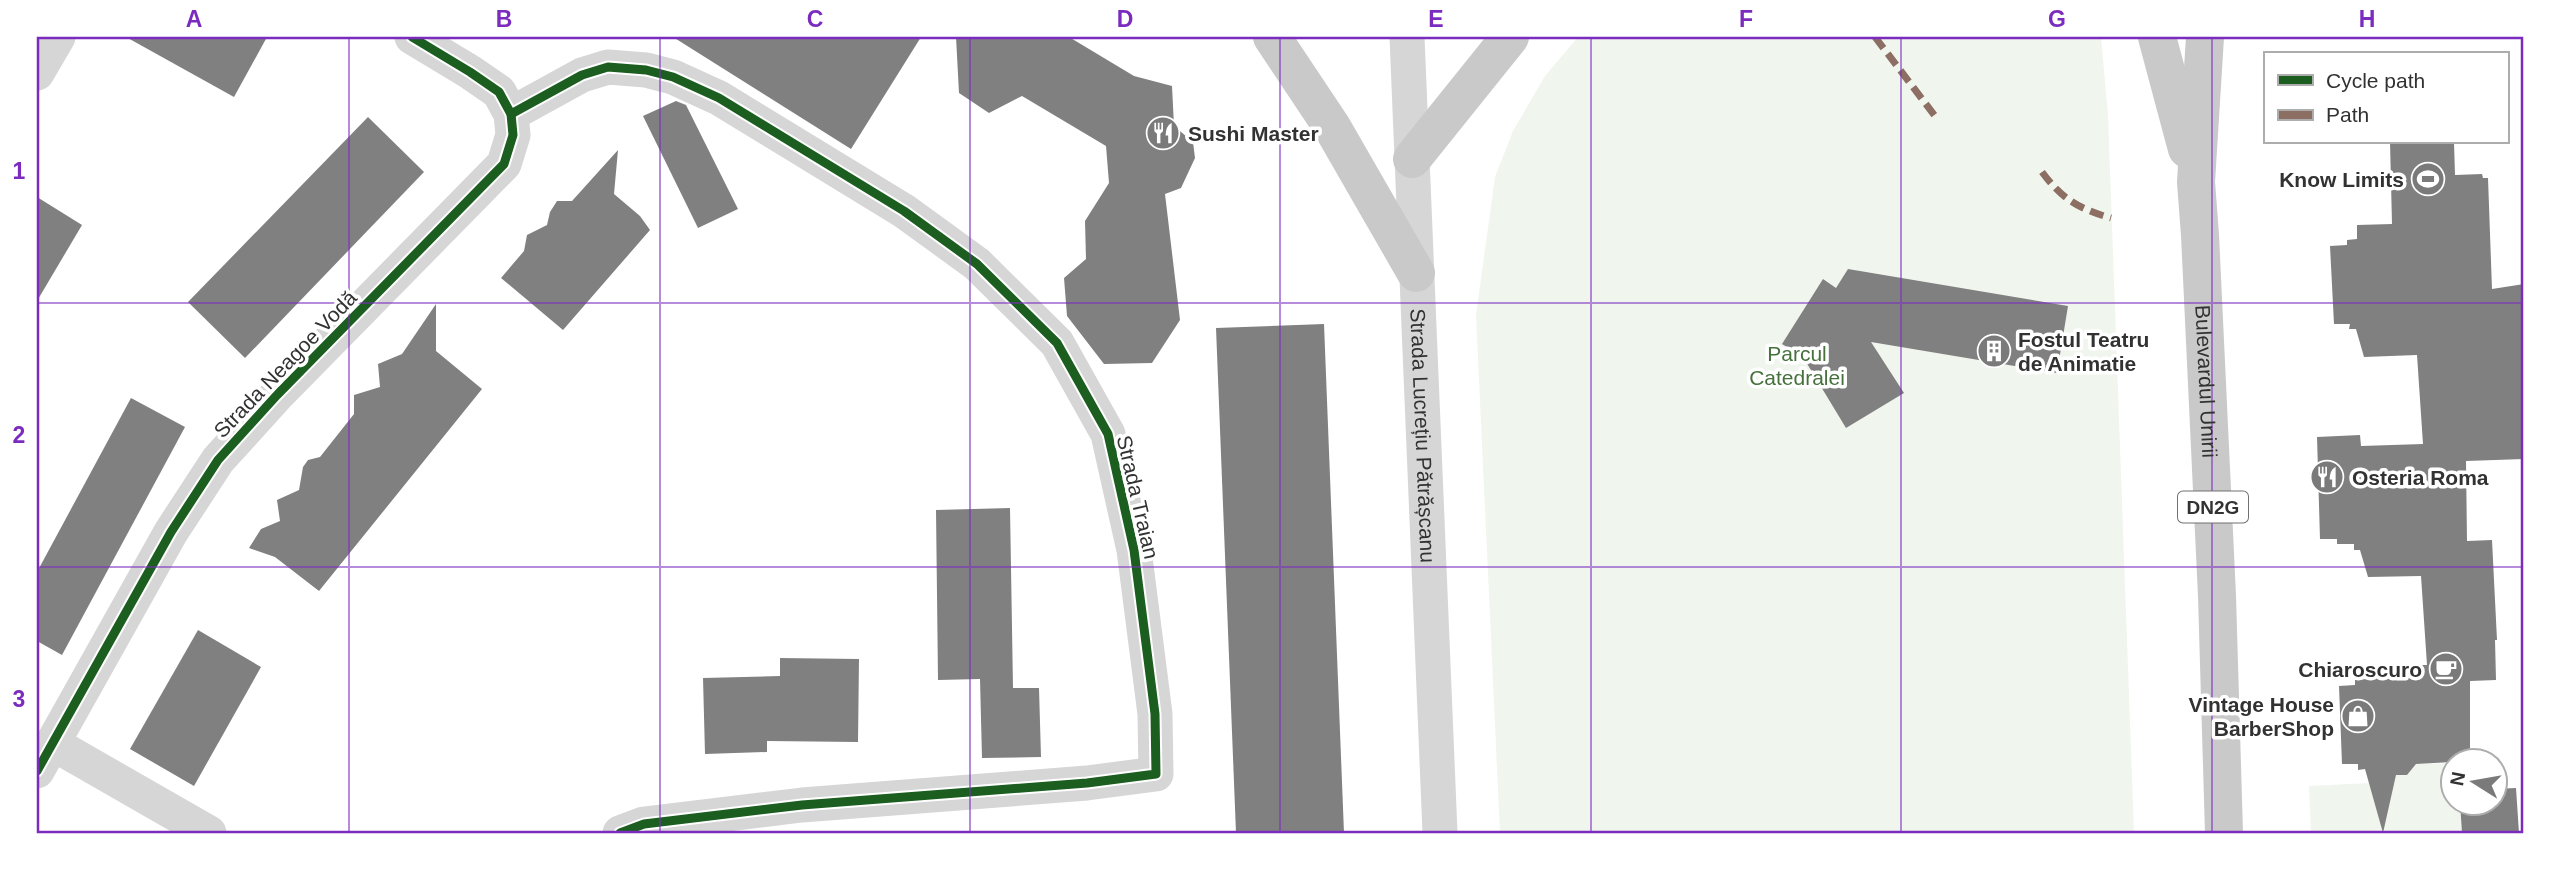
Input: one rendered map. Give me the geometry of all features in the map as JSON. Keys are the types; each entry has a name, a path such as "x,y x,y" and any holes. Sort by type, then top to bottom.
{"main road":[{"path":"1272,37 1332,127 1416,273"},
{"path":"1412,159 1510,37"},
{"name":"Bulevardul Unirii","path":"2157,37 2196,182"},
{"name":"Bulevardul Unirii","path":"2205,37 2196,182 2217,596 2224,833"}],"street":[{"path":"37,73 58,37"},
{"path":"412,37 499,92 511,114"},
{"name":"Strada Lucrețiu Pătrășcanu","path":"1407,37 1440,833"},
{"name":"Strada Traian","path":"511,114 582,75 608,67 646,70 673,77 719,98 904,211 977,264 1057,343 1108,434 1134,550 1154,714 1156,774 1087,783 802,805 644,824 620,833"},
{"name":"Strada Neagoe Vodă","path":"44,757 171,532 218,460 277,395 504,164 513,135 511,114"},
{"path":"44,757 209,833"}],"green space":[{"name":"Parcul Catedralei","path":"1578,37 2101,37 2108,115 2134,833 1500,833 1476,315 1495,177 1513,131 1545,76"},
{"path":"2438,763 2438,818 2461,818 2462,833 2311,833 2309,786 2369,783 2373,796 2391,796 2394,775 2407,775 2416,764"}],"building":[{"path":"126,37 267,37 234,97"},
{"path":"673,37 921,37 851,149"},
{"path":"956,37 1069,37 1134,76 1172,86 1174,126 1193,142 1195,158 1181,188 1165,194 1180,320 1152,363 1104,364 1067,316 1064,278 1086,259 1085,221 1109,183 1106,146 1022,96 989,113 959,93"},
{"path":"676,101 686,105 738,209 698,228 643,116"},
{"path":"368,117 424,172 245,358 188,302"},
{"path":"2390,144 2454,144 2455,175 2482,174 2483,178 2488,178 2492,289 2524,284 2524,459 2466,461 2467,541 2492,540 2497,640 2496,680 2470,681 2470,748 2438,748 2438,763 2416,764 2407,775 2396,775 2383,833 2365,769 2358,770 2358,764 2342,764 2339,686 2355,685 2355,680 2366,679 2365,665 2427,665 2421,576 2368,577 2360,550 2354,550 2354,544 2337,544 2337,539 2320,539 2317,437 2360,435 2361,446 2423,444 2417,355 2364,357 2356,329 2349,329 2350,324 2334,324 2330,246 2347,245 2347,240 2357,239 2357,225 2392,224"},
{"path":"618,150 614,194 640,216 650,230 563,330 501,278 524,251 527,235 547,225 550,212 557,201 572,201"},
{"path":"37,197 82,225 37,301"},
{"name":"Fostul Teatru de Animatie","path":"1848,269 2068,306 2057,373 1871,342 1904,393 1846,428 1803,357 1782,344 1823,279 1836,288"},
{"path":"436,304 436,351 482,389 319,591 275,557 249,548 261,529 280,521 277,500 299,490 303,467 308,460 320,457 354,414 354,395 380,387 378,364 402,354"},
{"path":"1324,324 1344,833 1236,833 1216,328"},
{"path":"131,398 185,427 62,655 37,641 37,572"},
{"path":"1010,508 1013,688 1039,688 1041,757 982,758 980,679 938,680 936,510"},
{"path":"198,630 261,667 194,786 130,749"},
{"path":"780,658 859,659 858,742 767,741 767,752 705,754 703,678 780,676"},
{"path":"2508,788 2516,788 2519,833 2462,833 2461,818 2508,818"}],"marked path":[{"path":"1875,37 1935,116"},
{"path":"2042,172 2072,202 2111,218"}],"cycle path":[{"path":"37,771 171,532 218,460 277,395 504,164 513,135 511,114 499,92 412,37"},
{"path":"511,114 582,75 608,67 646,70 673,77 719,98 904,211 977,264 1057,343 1108,434 1134,550 1155,714 1156,774 1087,783 802,805 644,824 620,833"}],"place":[{"name":"Sushi Master","path":"1163,133"},
{"name":"Know Limits","path":"2428,179"},
{"name":"Fostul Teatru de Animatie","path":"1994,351"},
{"name":"Osteria Roma","path":"2327,477"},
{"name":"Chiaroscuro","path":"2446,669"},
{"name":"Vintage House BarberShop","path":"2358,716"}]}
